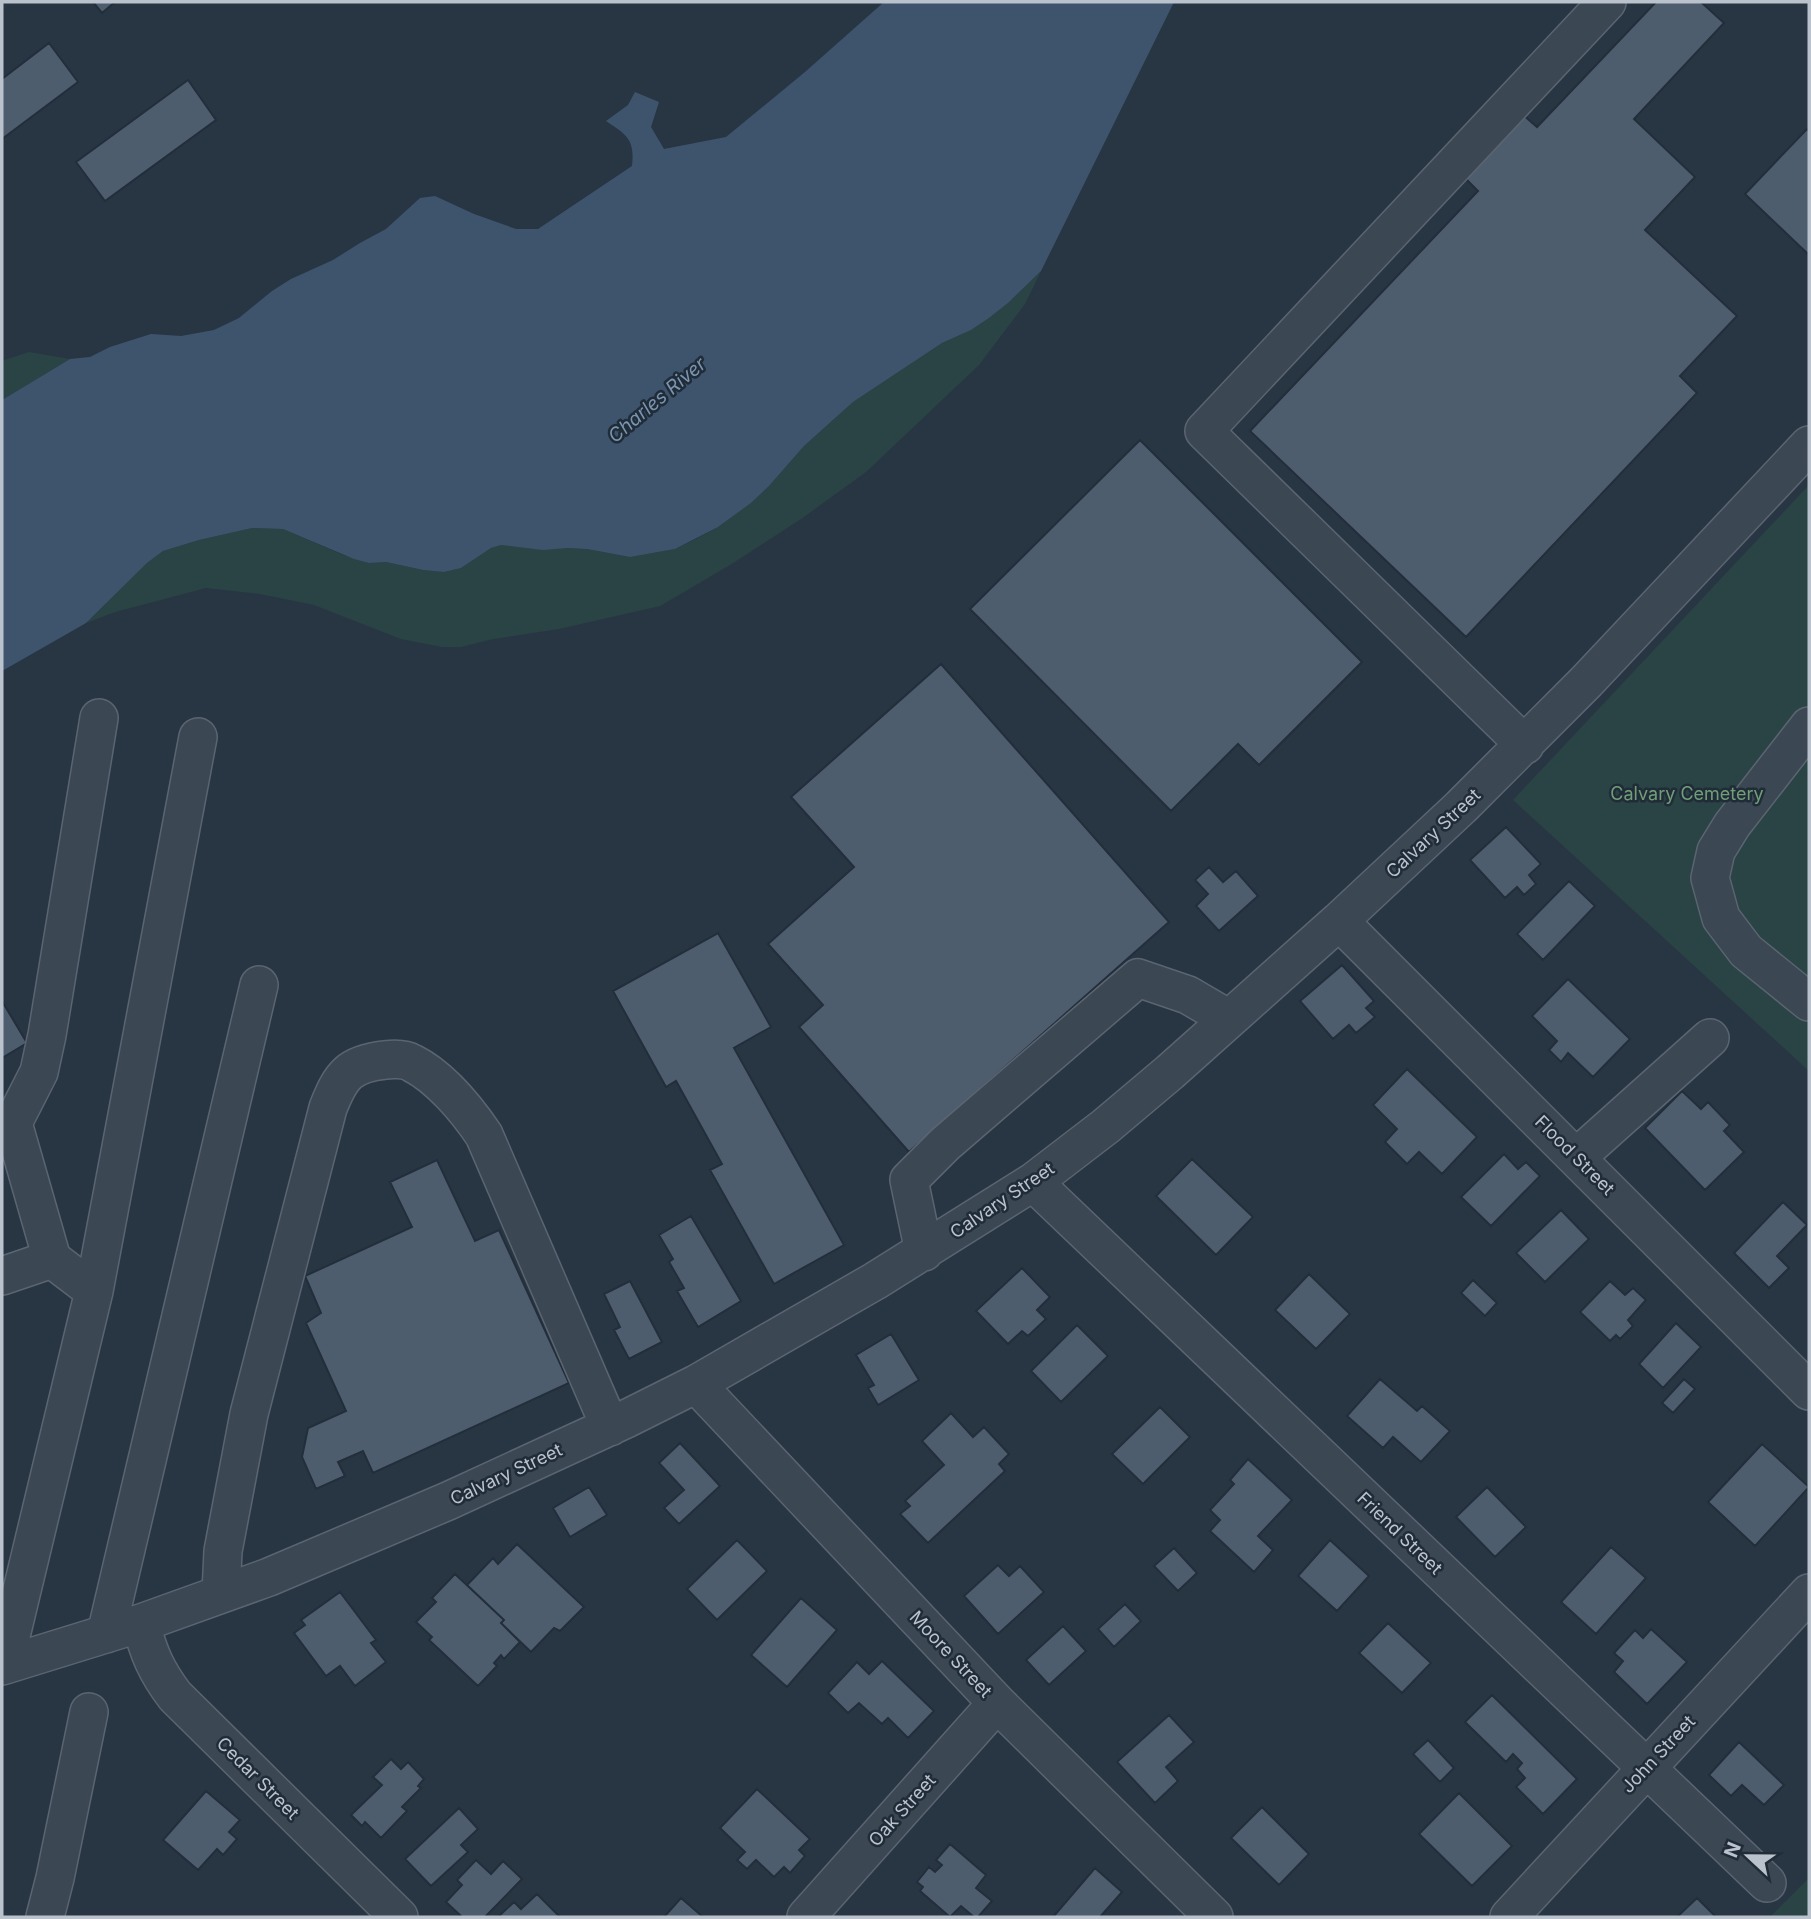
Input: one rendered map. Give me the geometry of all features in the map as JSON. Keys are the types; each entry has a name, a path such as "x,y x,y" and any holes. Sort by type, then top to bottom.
{"street":[{"path":"1525,745 1204,431 1607,2"},
{"name":"Calvary Street","path":"3,1666 141,1623 269,1577 448,1502 610,1427 696,1384 924,1252 1033,1182 1106,1126 1229,1019 1339,921 1525,745 1809,445"},
{"path":"94,1291 52,1259 7,1126 39,1072 99,718"},
{"path":"1809,726 1732,825 1716,851 1710,878 1721,918 1746,951 1809,1002"},
{"path":"3,1666 94,1291 198,737"},
{"name":"Flood Street","path":"1339,921 1809,1391"},
{"path":"924,1252 909,1180 945,1144 1138,978 1188,995 1229,1019"},
{"path":"106,1634 259,985"},
{"path":"1577,1157 1710,1038"},
{"path":"221,1593 223,1551 249,1414 328,1108 335,1089 351,1069 366,1062 392,1059 410,1061 433,1078 469,1113 484,1135 610,1427"},
{"name":"Friend Street","path":"1033,1182 1767,1883"},
{"path":"2,1276 52,1259"},
{"name":"Moore Street","path":"696,1384 997,1703 1214,1917"},
{"name":"John Street","path":"1509,1917 1809,1593"},
{"name":"Cedar Street","path":"141,1623 148,1650 160,1676 175,1696 399,1917"},
{"name":"Oak Street","path":"806,1917 997,1703"},
{"path":"45,1917 89,1712"}],"green space":[{"path":"1041,271 1025,304 979,365 866,472 801,519 660,606 559,629 461,647 442,647 401,639 314,605 260,594 206,588 115,612 86,623 147,563 163,551 252,528 283,529 343,555 369,563 386,562 444,572 461,568 491,548 501,545 587,549 630,557 675,549 718,527 751,503 804,446 853,402 942,343 971,330 989,318"},
{"path":"29,352 70,359 2,400 2,361"},
{"name":"Calvary Cemetery","path":"1809,485 1809,1071 1513,800"},
{"path":"1809,1878 1809,1917 1770,1917"}],"water":[{"name":"Charles River","path":"884,2 1174,2 1041,271 989,318 971,330 942,343 853,402 804,446 751,503 718,527 675,549 630,557 587,549 543,550 501,545 491,548 461,568 444,572 386,562 369,563 283,529 252,528 163,551 147,563 86,623 2,671 2,400 70,359 90,357 110,347 151,334 181,336 214,330 239,318 291,279 333,260 386,229 420,198 435,196 516,229 538,229 632,166 631,144 619,130 606,121 628,105 635,92 659,102 651,127 664,149 726,137"}],"building":[{"path":"93,2 115,2 102,13"},
{"path":"1656,2 1701,2 1724,23 1634,119 1695,177 1645,230 1737,316 1680,376 1697,393 1466,637 1250,431 1478,191 1463,176 1522,114 1537,127"},
{"path":"49,43 78,82 2,139 2,79"},
{"path":"188,80 216,120 105,201 76,162"},
{"path":"1807,129 1809,131 1809,255 1745,194"},
{"path":"1140,440 1362,662 1259,765 1238,744 1171,811 970,609"},
{"path":"941,664 1169,922 909,1152 799,1027 823,1005 768,944 854,867 791,797"},
{"path":"1506,827 1541,864 1529,875 1536,884 1524,895 1517,887 1505,898 1470,860"},
{"path":"1209,867 1223,882 1236,871 1258,896 1219,931 1196,906 1208,894 1195,880"},
{"path":"1569,881 1595,906 1543,960 1517,934"},
{"path":"718,933 771,1027 734,1048 844,1245 774,1284 710,1170 722,1164 676,1081 666,1087 613,991"},
{"path":"1342,965 1374,1001 1366,1008 1375,1017 1356,1033 1349,1025 1333,1039 1300,1001"},
{"path":"1568,979 1630,1039 1593,1077 1568,1053 1561,1062 1549,1050 1557,1041 1532,1016"},
{"path":"2,1001 27,1043 2,1058"},
{"path":"1407,1069 1477,1137 1442,1174 1419,1152 1407,1164 1385,1142 1397,1129 1373,1105"},
{"path":"1682,1091 1701,1109 1708,1102 1730,1125 1724,1131 1744,1152 1705,1190 1645,1128"},
{"path":"1504,1154 1518,1169 1526,1162 1540,1176 1491,1226 1461,1197"},
{"path":"1192,1159 1253,1217 1216,1255 1156,1196"},
{"path":"437,1160 475,1241 499,1230 569,1383 373,1473 363,1451 338,1462 345,1476 316,1489 302,1457 308,1428 346,1411 306,1323 321,1313 305,1276 412,1227 390,1182"},
{"path":"1783,1202 1807,1225 1777,1256 1789,1268 1769,1288 1734,1253"},
{"path":"1561,1210 1589,1239 1545,1282 1516,1253"},
{"path":"691,1216 741,1301 698,1327 677,1291 684,1288 669,1262 673,1259 659,1235"},
{"path":"1022,1268 1050,1297 1037,1310 1046,1319 1028,1336 1022,1331 1008,1344 976,1311"},
{"path":"1309,1274 1350,1314 1316,1349 1275,1310"},
{"path":"1473,1280 1497,1303 1485,1316 1461,1293"},
{"path":"630,1281 662,1342 629,1359 614,1330 620,1327 604,1294"},
{"path":"1610,1281 1625,1295 1633,1288 1646,1300 1628,1320 1633,1326 1620,1339 1616,1335 1610,1341 1580,1312"},
{"path":"1676,1323 1701,1347 1663,1388 1639,1364"},
{"path":"1077,1325 1108,1356 1061,1402 1031,1371"},
{"path":"891,1334 919,1380 878,1405 868,1388 874,1385 856,1355"},
{"path":"1380,1379 1417,1411 1422,1406 1450,1431 1421,1462 1393,1437 1383,1448 1347,1416"},
{"path":"1684,1379 1695,1389 1673,1413 1662,1403"},
{"path":"1160,1407 1190,1437 1143,1484 1112,1454"},
{"path":"951,1413 973,1437 984,1427 1009,1454 999,1464 1005,1471 928,1543 900,1514 910,1506 905,1501 944,1465 922,1441"},
{"path":"680,1443 720,1486 679,1524 664,1508 684,1490 659,1463"},
{"path":"1762,1444 1809,1487 1755,1546 1708,1502"},
{"path":"1248,1459 1292,1500 1258,1536 1273,1550 1254,1572 1210,1531 1220,1520 1210,1510 1234,1484 1230,1480"},
{"path":"589,1487 607,1515 570,1537 553,1508"},
{"path":"1487,1487 1526,1527 1495,1557 1456,1517"},
{"path":"737,1540 767,1571 717,1620 687,1589"},
{"path":"1330,1540 1369,1576 1337,1611 1298,1576"},
{"path":"517,1544 584,1607 560,1631 554,1628 531,1652 501,1623 504,1620 467,1585 493,1558 498,1564"},
{"path":"1611,1547 1646,1578 1596,1634 1561,1602"},
{"path":"1174,1548 1197,1573 1178,1591 1154,1566"},
{"path":"998,1565 1009,1576 1020,1566 1044,1592 998,1634 964,1596"},
{"path":"455,1574 504,1620 501,1623 520,1642 504,1659 501,1655 494,1663 497,1666 478,1686 429,1640 432,1637 416,1622 436,1602 432,1598"},
{"path":"340,1592 376,1640 371,1643 386,1662 355,1686 340,1666 326,1676 294,1633 305,1625 301,1620"},
{"path":"801,1598 837,1630 787,1687 751,1655"},
{"path":"1125,1604 1141,1621 1114,1647 1098,1629"},
{"path":"1388,1623 1431,1663 1402,1693 1359,1653"},
{"path":"1063,1626 1086,1651 1049,1685 1026,1660"},
{"path":"1651,1629 1687,1662 1647,1704 1614,1672 1623,1661 1614,1653 1635,1630 1643,1638"},
{"path":"882,1661 934,1711 908,1738 888,1718 882,1724 859,1703 848,1713 828,1693 857,1662 869,1674"},
{"path":"1492,1695 1577,1779 1543,1814 1516,1787 1525,1778 1517,1769 1522,1763 1513,1754 1506,1762 1465,1722"},
{"path":"1169,1715 1194,1742 1166,1767 1178,1781 1155,1803 1117,1762"},
{"path":"1428,1740 1454,1768 1440,1782 1413,1754"},
{"path":"1739,1742 1784,1785 1764,1805 1742,1785 1731,1796 1709,1775"},
{"path":"391,1759 401,1769 408,1762 424,1779 418,1786 421,1788 402,1807 407,1811 381,1838 365,1822 362,1826 351,1815 382,1785 373,1777"},
{"path":"757,1789 810,1839 799,1850 805,1856 790,1873 784,1867 774,1877 756,1860 747,1869 737,1860 745,1852 720,1828"},
{"path":"206,1791 240,1820 229,1832 237,1839 223,1855 217,1849 198,1870 163,1840"},
{"path":"1459,1793 1512,1846 1472,1886 1419,1834"},
{"path":"1262,1807 1309,1854 1279,1885 1231,1838"},
{"path":"459,1808 478,1829 461,1845 468,1852 431,1886 405,1859"},
{"path":"950,1844 986,1875 976,1888 992,1901 978,1917 974,1917 961,1906 950,1917 920,1891 923,1887 917,1882 929,1867 935,1872 942,1865 936,1860"},
{"path":"476,1860 491,1874 503,1861 522,1879 485,1917 462,1917 446,1902 462,1885 457,1880"},
{"path":"1095,1868 1122,1892 1100,1917 1053,1917"},
{"path":"537,1894 560,1917 498,1917 514,1902 521,1909"},
{"path":"681,1898 703,1917 664,1917"},
{"path":"1697,1898 1716,1917 1677,1917"}]}
